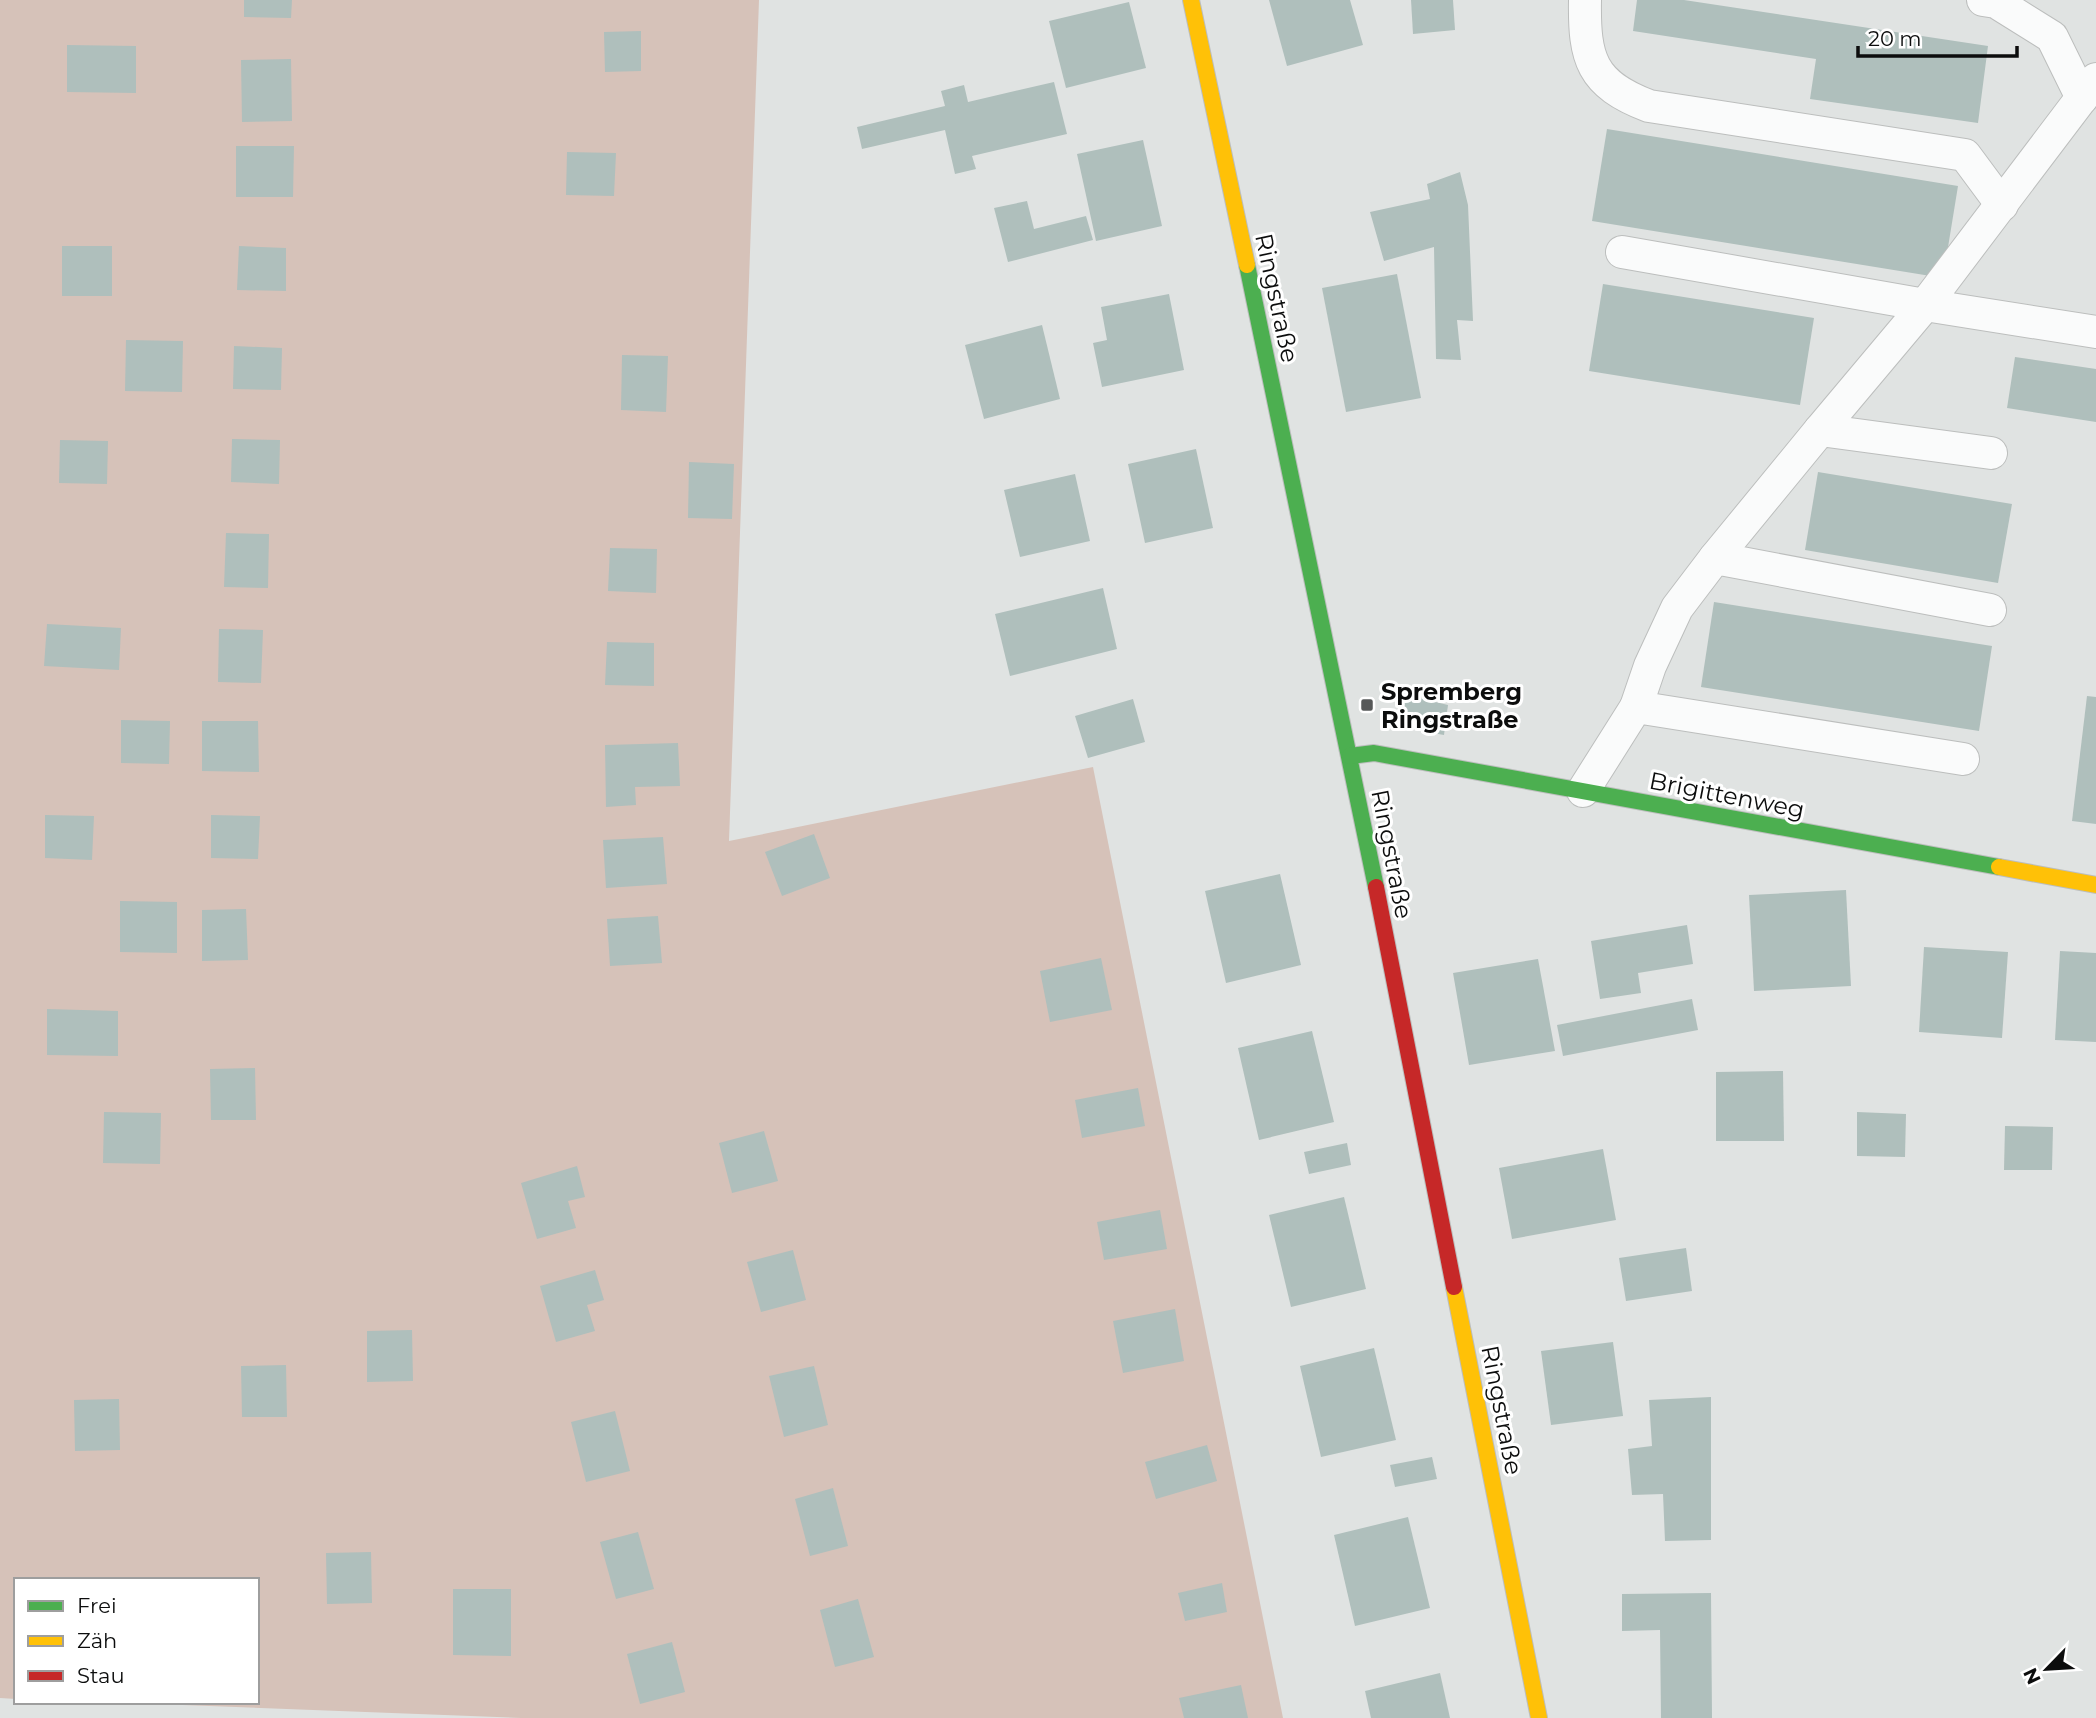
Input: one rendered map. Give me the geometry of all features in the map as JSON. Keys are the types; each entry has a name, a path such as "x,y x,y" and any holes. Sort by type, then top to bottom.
{"street":[{"name":"Ringstraße","path":"1191,0 1350,756 1539,1718"},
{"name":"Brigittenweg","path":"1350,756 1374,752 2096,885"}],"lane":[{"path":"1585,0 1584,38 1596,72 1622,96 1649,106 1965,155 2002,205"},
{"path":"1583,791 1636,706 1650,666 1677,608 1820,430 1926,305 2089,89 2052,37 1996,2 1983,0"},
{"path":"1622,252 2096,332"},
{"path":"1820,430 1991,453"},
{"path":"1715,558 1990,610"},
{"path":"1636,706 1963,759"}],"shaded area":[{"path":"0,0 759,0 729,841 1093,767 1283,1718 521,1718 155,1704 259,1704 259,1578 14,1578 14,1699 0,1698"}],"building":[{"path":"244,0 292,0 291,18 244,17"},
{"path":"1269,0 1350,0 1363,45 1287,66"},
{"path":"1411,0 1453,0 1455,30 1413,34"},
{"path":"1637,0 1684,0 1988,46 1978,123 1810,99 1816,59 1633,31"},
{"path":"1129,2 1146,68 1066,88 1049,21"},
{"path":"641,31 641,71 605,72 604,32"},
{"path":"67,45 136,46 136,93 67,92"},
{"path":"291,59 292,121 242,122 241,60"},
{"path":"1054,82 1067,134 972,156 976,169 955,174 945,130 862,149 857,127 945,106 941,91 964,85 968,102"},
{"path":"1607,129 1958,186 1943,278 1592,221"},
{"path":"1143,140 1162,226 1096,241 1077,154"},
{"path":"236,146 294,146 293,197 236,197"},
{"path":"567,152 616,153 614,196 566,195"},
{"path":"1460,172 1468,205 1473,321 1457,320 1461,360 1436,359 1434,247 1384,261 1370,212 1430,199 1427,184"},
{"path":"1027,201 1034,229 1086,216 1093,240 1008,262 994,208"},
{"path":"62,246 112,246 112,296 62,296"},
{"path":"239,246 286,248 286,291 237,290"},
{"path":"1397,274 1421,398 1346,412 1322,288"},
{"path":"1603,284 1814,318 1800,405 1589,371"},
{"path":"1169,294 1184,370 1102,387 1093,343 1107,340 1101,307"},
{"path":"1042,325 1060,399 984,419 965,345"},
{"path":"126,340 183,341 182,392 125,391"},
{"path":"234,346 282,348 281,390 233,389"},
{"path":"622,355 668,356 666,412 621,410"},
{"path":"2015,357 2096,369 2096,422 2007,408"},
{"path":"232,439 280,440 279,484 231,482"},
{"path":"60,440 108,441 107,484 59,483"},
{"path":"1196,449 1213,528 1145,543 1128,464"},
{"path":"689,462 734,464 732,519 688,518"},
{"path":"1818,472 2012,504 1998,583 1805,550"},
{"path":"1075,474 1090,541 1020,557 1004,490"},
{"path":"226,533 269,534 268,588 224,587"},
{"path":"610,548 657,549 656,593 608,591"},
{"path":"1103,588 1117,649 1010,676 995,614"},
{"path":"1714,602 1992,646 1979,731 1701,687"},
{"path":"47,624 121,628 119,670 44,666"},
{"path":"219,629 263,630 261,683 218,682"},
{"path":"607,642 654,643 654,686 605,685"},
{"path":"1398,693 1448,705 1444,735 1404,728"},
{"path":"2087,696 2096,697 2096,824 2072,821"},
{"path":"1133,699 1145,742 1088,758 1075,716"},
{"path":"121,720 170,721 169,764 121,763"},
{"path":"202,721 258,721 259,772 202,771"},
{"path":"678,743 680,786 635,787 636,805 606,807 605,745"},
{"path":"45,815 94,816 92,860 45,858"},
{"path":"211,815 260,816 258,859 211,858"},
{"path":"814,834 830,878 782,896 765,852"},
{"path":"663,837 667,884 606,888 603,840"},
{"path":"1280,874 1301,965 1226,983 1205,891"},
{"path":"1846,890 1851,986 1754,991 1749,895"},
{"path":"120,901 177,902 177,953 120,952"},
{"path":"246,909 248,960 202,961 202,910"},
{"path":"658,916 662,963 610,966 607,919"},
{"path":"1687,925 1693,964 1638,973 1641,993 1600,999 1591,941"},
{"path":"1924,947 2008,952 2002,1038 1919,1032"},
{"path":"2060,951 2096,953 2096,1042 2055,1040"},
{"path":"1101,958 1112,1010 1050,1022 1040,971"},
{"path":"1538,959 1555,1051 1469,1065 1453,973"},
{"path":"1692,999 1698,1030 1563,1056 1557,1025"},
{"path":"47,1009 118,1011 118,1056 47,1055"},
{"path":"1312,1031 1334,1122 1259,1140 1238,1048"},
{"path":"255,1068 256,1120 211,1120 210,1069"},
{"path":"1783,1071 1784,1141 1716,1141 1716,1072"},
{"path":"1138,1088 1145,1126 1082,1138 1075,1100"},
{"path":"104,1112 161,1113 160,1164 103,1163"},
{"path":"1857,1112 1906,1114 1905,1157 1857,1156"},
{"path":"2005,1126 2053,1127 2052,1170 2004,1170"},
{"path":"764,1131 778,1181 732,1193 719,1143"},
{"path":"1347,1143 1351,1165 1309,1174 1304,1152"},
{"path":"1603,1149 1616,1220 1512,1239 1499,1168"},
{"path":"577,1166 585,1197 568,1201 576,1228 537,1239 521,1183"},
{"path":"1344,1197 1366,1289 1291,1307 1269,1215"},
{"path":"1160,1210 1167,1249 1104,1260 1097,1222"},
{"path":"1686,1248 1692,1291 1626,1301 1619,1258"},
{"path":"793,1250 806,1300 761,1312 747,1262"},
{"path":"595,1270 604,1300 587,1305 595,1331 556,1342 540,1286"},
{"path":"1175,1309 1184,1361 1123,1373 1113,1321"},
{"path":"412,1330 413,1381 367,1382 367,1331"},
{"path":"1613,1342 1623,1416 1551,1425 1541,1351"},
{"path":"1374,1348 1396,1440 1321,1457 1300,1366"},
{"path":"286,1365 287,1417 242,1417 241,1366"},
{"path":"814,1366 828,1425 784,1437 769,1376"},
{"path":"1711,1397 1711,1540 1665,1541 1663,1494 1632,1495 1628,1449 1652,1446 1649,1400"},
{"path":"119,1399 120,1450 75,1451 74,1400"},
{"path":"615,1411 630,1471 586,1482 571,1422"},
{"path":"1207,1445 1217,1481 1156,1499 1145,1462"},
{"path":"1432,1457 1437,1479 1395,1487 1390,1465"},
{"path":"833,1488 848,1546 810,1556 795,1499"},
{"path":"1408,1517 1430,1608 1355,1626 1334,1535"},
{"path":"638,1532 654,1589 616,1599 600,1542"},
{"path":"371,1552 372,1603 327,1604 326,1553"},
{"path":"1222,1583 1227,1612 1185,1621 1178,1593"},
{"path":"453,1589 511,1589 511,1656 453,1655"},
{"path":"1711,1593 1712,1718 1661,1718 1660,1630 1622,1631 1622,1594"},
{"path":"858,1599 874,1657 835,1667 820,1610"},
{"path":"672,1642 685,1692 640,1704 627,1654"},
{"path":"1440,1673 1450,1718 1371,1718 1365,1691"},
{"path":"1241,1685 1248,1718 1184,1718 1179,1698"}],"traffic: fast":[{"path":"1247,265 1376,887"},
{"path":"1350,756 1374,753 1999,867"}],"traffic: slow":[{"path":"1191,0 1247,265"},
{"path":"1999,867 2096,885"},
{"path":"1454,1287 1539,1718"}],"traffic: jam":[{"path":"1376,887 1454,1287"}],"place":[{"name":"Spremberg Ringstraße","path":"1367,705"}]}
